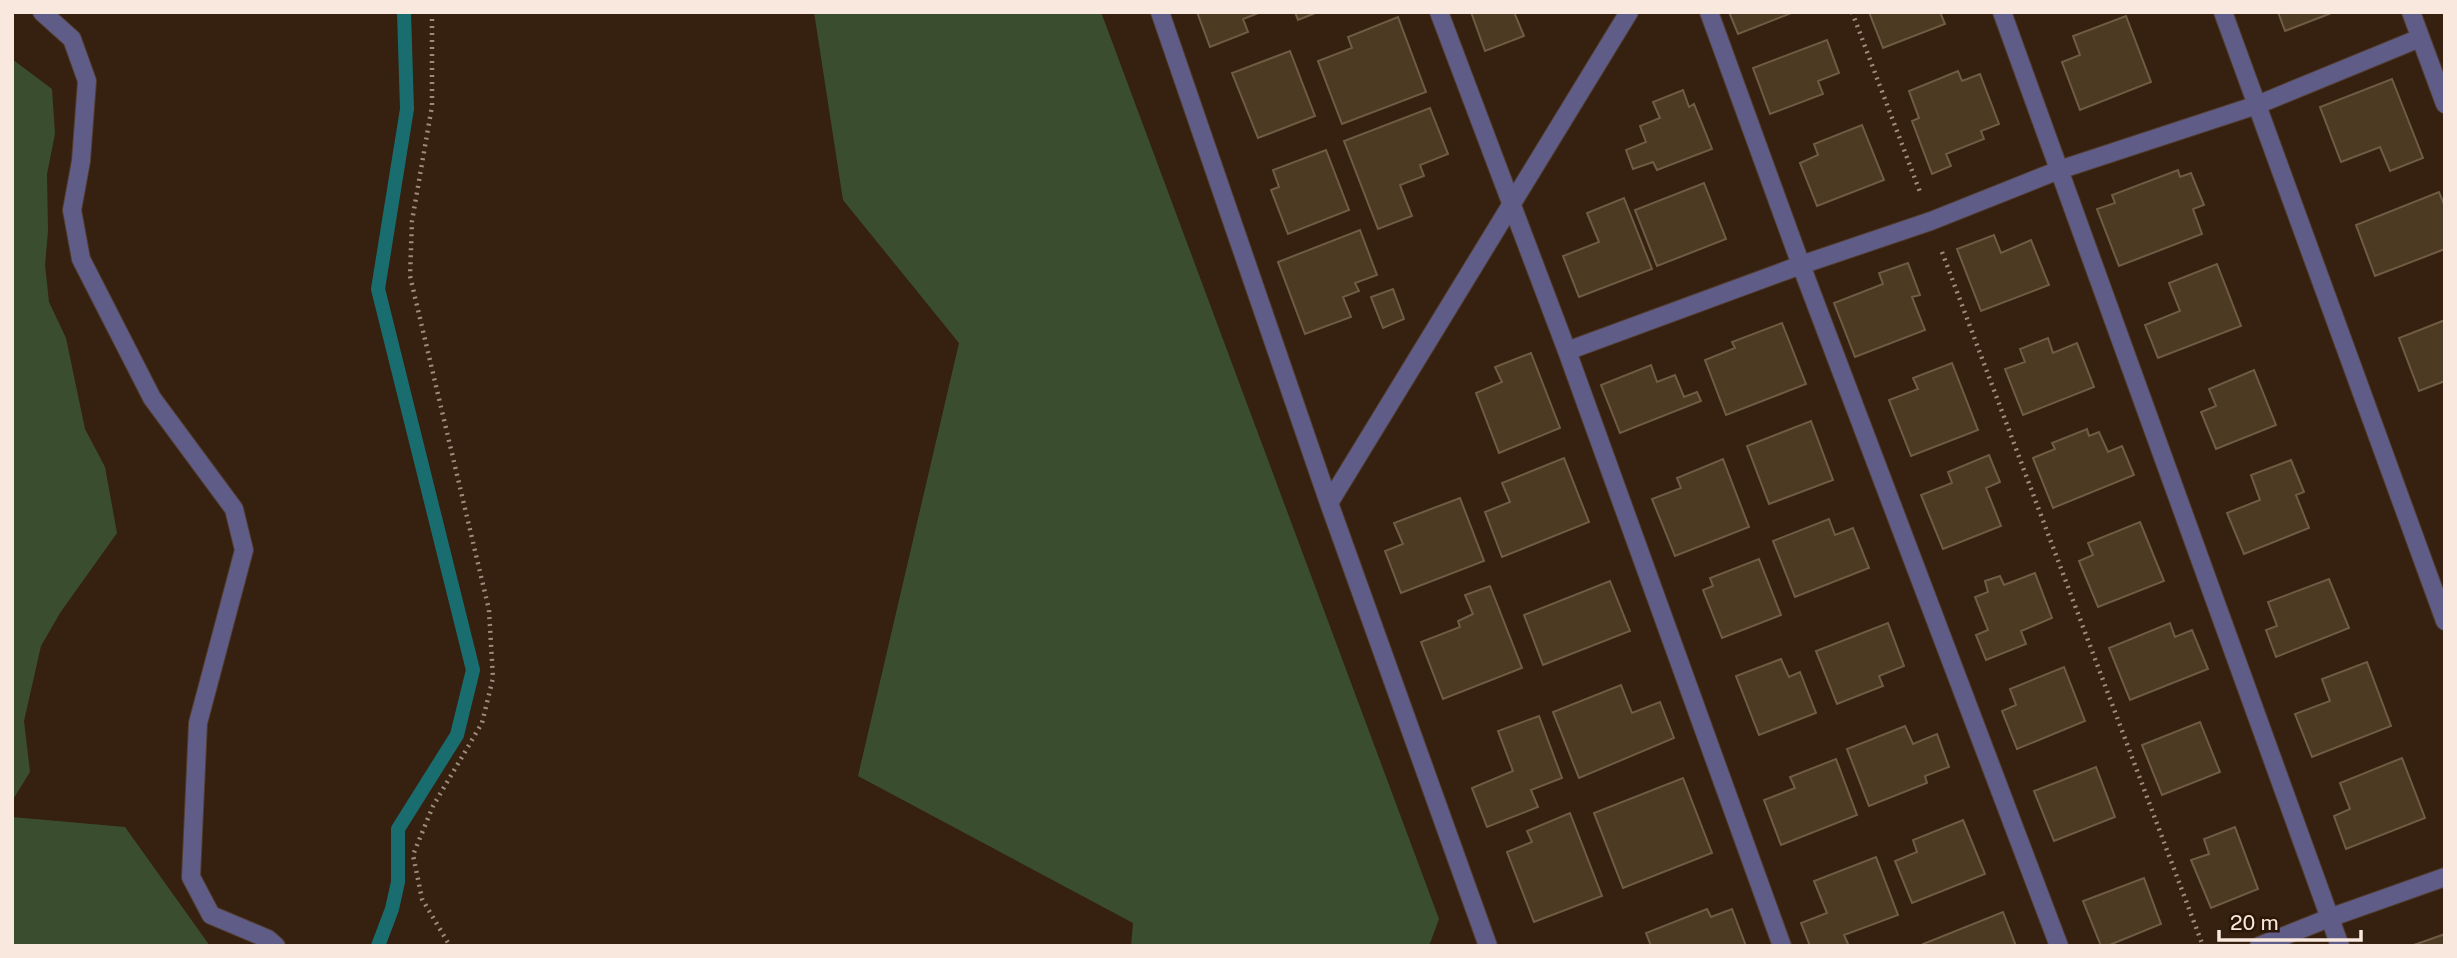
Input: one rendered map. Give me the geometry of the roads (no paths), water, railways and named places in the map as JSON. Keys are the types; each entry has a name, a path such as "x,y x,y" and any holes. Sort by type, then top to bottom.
{"street":[{"path":"42,12 72,38 87,81 81,161 72,210 81,259 152,398 234,509 244,550 198,723 191,877 211,915 268,939 276,946"},
{"path":"1160,12 1329,503 1488,946"},
{"path":"1439,12 1567,351 1782,946"},
{"path":"1329,503 1629,12"},
{"path":"1709,12 1801,265 2059,946"},
{"path":"2003,12 2340,946"},
{"path":"2223,12 2445,621"},
{"path":"2411,12 2445,104"},
{"path":"1567,351 1801,265 1931,222 2059,170 2257,105 2420,38"},
{"path":"2259,946 2445,877"}],"waterway":[{"path":"378,946 392,909 398,882 398,829 457,735 473,670 378,289 407,109 404,12"}]}
